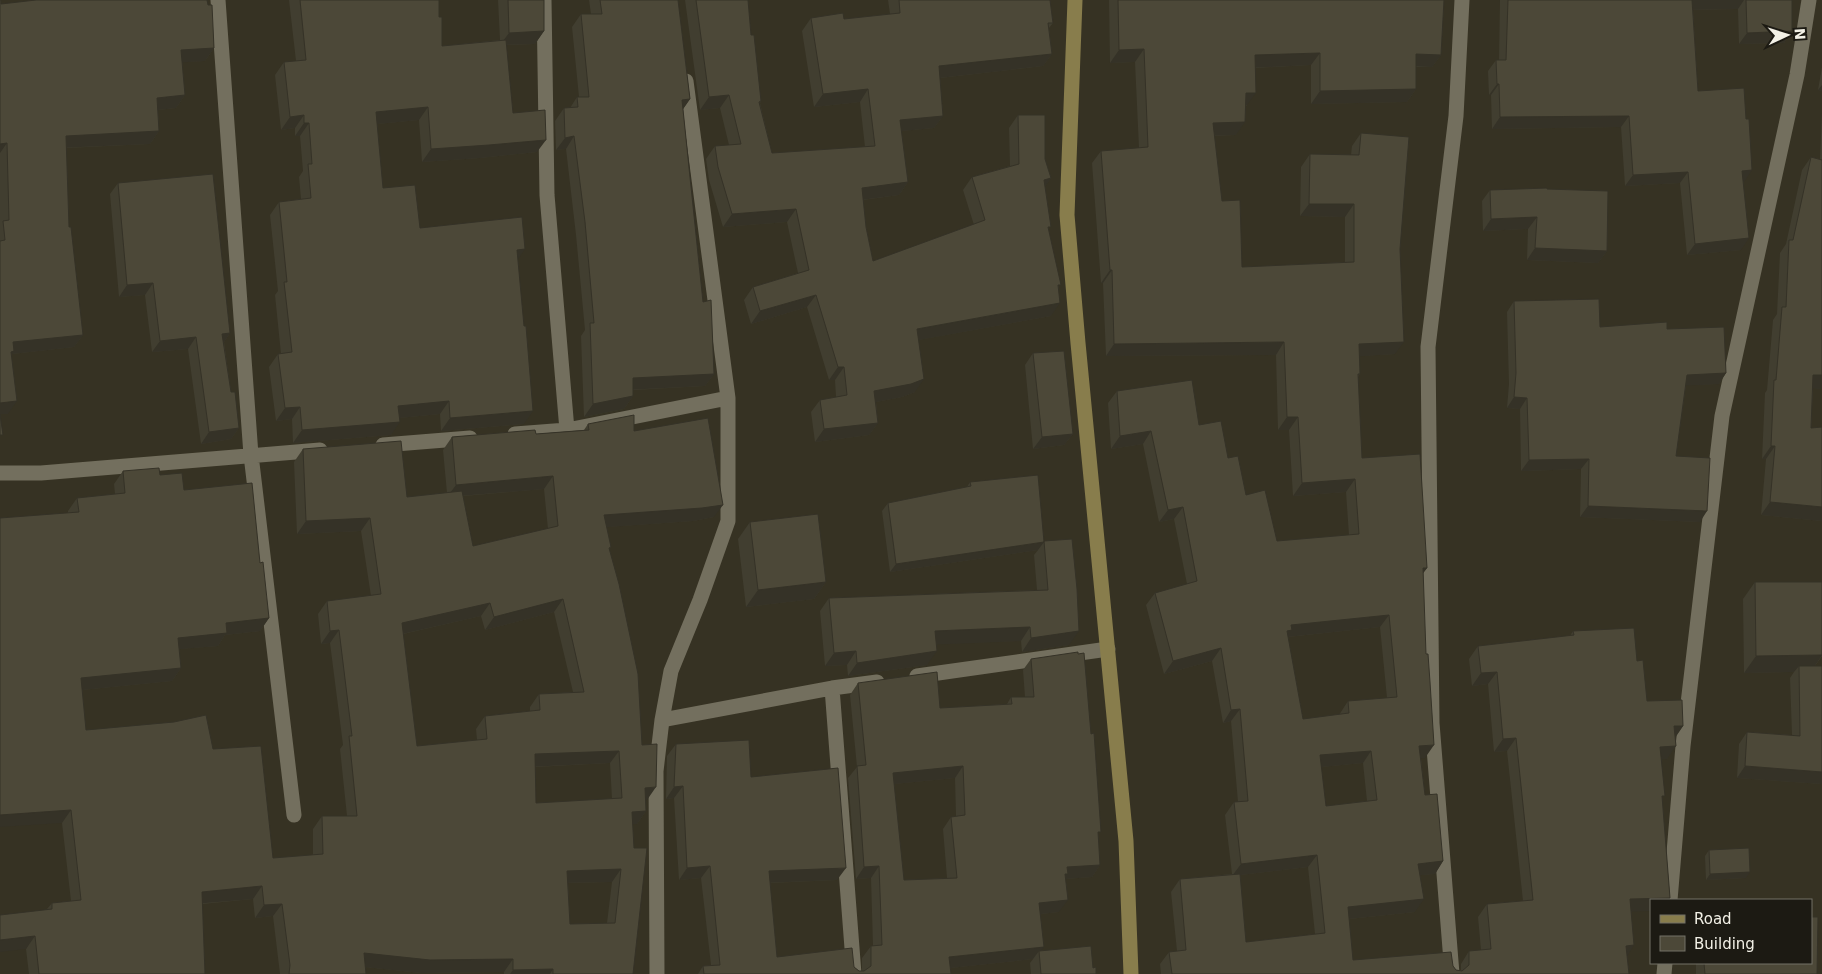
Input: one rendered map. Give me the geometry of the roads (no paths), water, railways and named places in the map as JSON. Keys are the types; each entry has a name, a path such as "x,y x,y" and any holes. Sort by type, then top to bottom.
{"street":[{"path":"218,0 251,455 294,815"},
{"path":"544,0 547,195 567,430"},
{"path":"1075,0 1067,215 1126,841 1131,974"},
{"path":"1452,974 1432,723 1428,347 1456,116 1462,0"},
{"path":"1670,899 1683,746 1722,416 1797,75 1809,0"},
{"path":"657,974 656,771 662,720 671,672 700,600 728,521 728,398 685,68"},
{"path":"370,446 567,430 728,398"},
{"path":"0,473 41,473 330,449"},
{"path":"662,720 832,688 1108,649"},
{"path":"832,688 854,974"}]}
